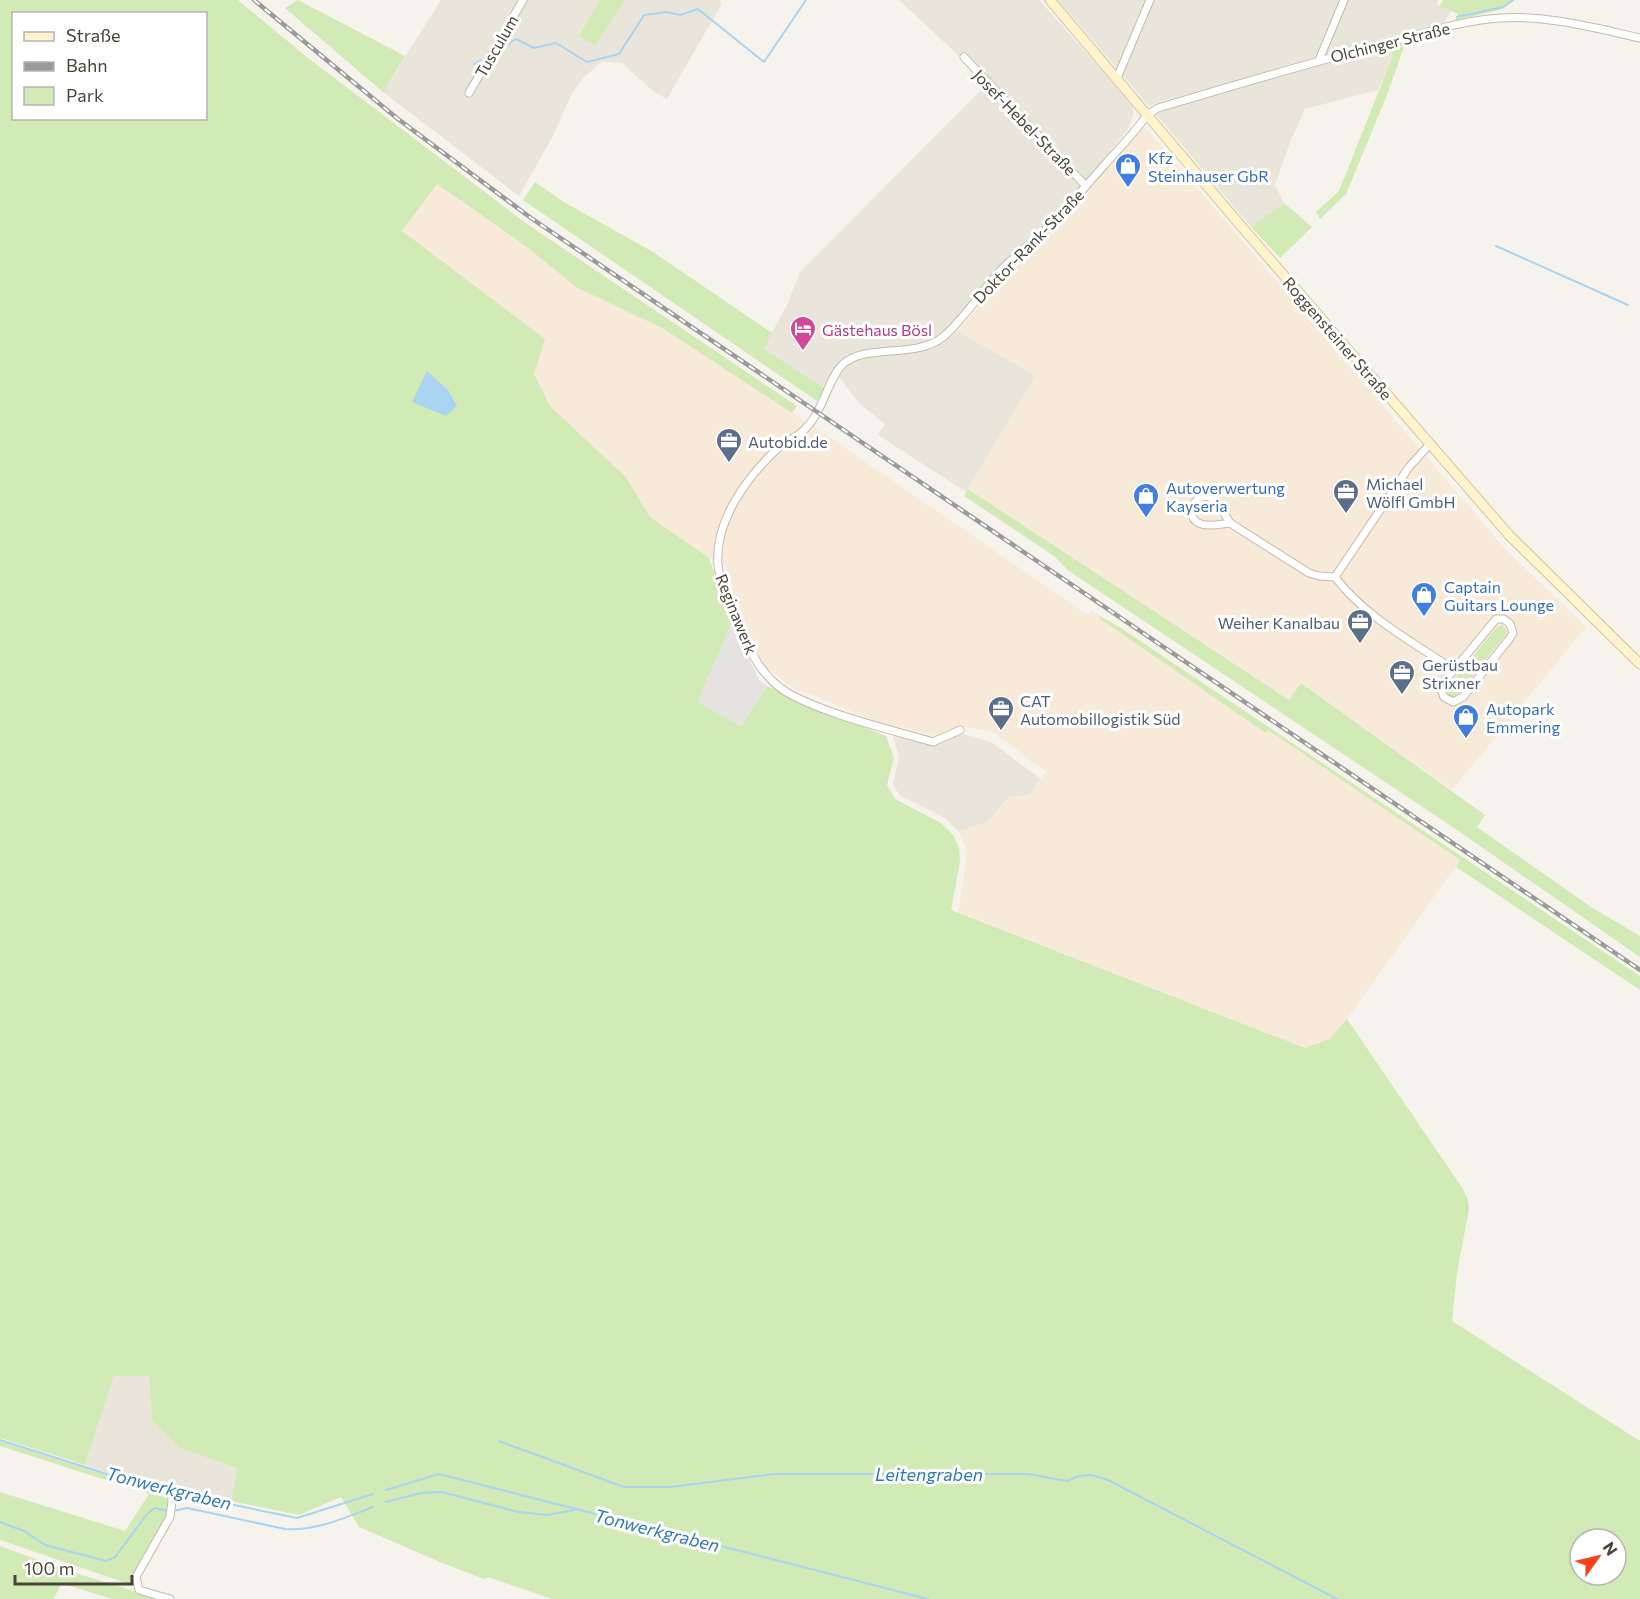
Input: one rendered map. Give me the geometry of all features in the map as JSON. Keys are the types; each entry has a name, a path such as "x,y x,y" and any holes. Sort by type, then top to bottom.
{"street":[{"name":"Tusculum","path":"469,93 523,0"},
{"name":"Roggensteiner Straße","path":"1050,0 1429,445 1509,535 1640,664"},
{"path":"1117,78 1150,0"},
{"path":"1319,60 1344,0"},
{"name":"Olchinger Straße","path":"1148,115 1158,108 1319,60 1467,22 1502,18 1539,19 1580,24 1640,38"},
{"name":"Josef-Hebel-Straße","path":"964,57 1086,186"},
{"name":"Doktor-Rank-Straße","path":"817,413 843,364 853,358 927,346 940,339 955,326 1001,270 1045,230 1148,115"},
{"name":"Reginawerk","path":"817,413 804,431 780,447 753,473 726,519 719,545 718,567 752,656 766,674 787,692 828,710 933,742 960,730"},
{"path":"1335,578 1409,467 1429,445"},
{"path":"1230,523 1207,525 1198,523 1192,516 1195,500 1203,496 1212,497 1230,523 1309,573 1335,578 1344,589 1384,623 1454,670"},
{"path":"1496,619 1504,619 1510,624 1513,633 1510,638 1463,697 1453,702 1444,697 1442,692 1445,680 1454,670 1496,619"},
{"path":"170,1599 139,1590 136,1577 170,1517 171,1490"}],"shaded area":[{"path":"441,0 600,0 579,34 595,46 625,0 720,0 721,5 667,99 654,92 622,63 602,62 584,77 572,93 554,134 519,196 383,92"},
{"path":"899,0 1039,0 1133,105 1133,116 1129,128 1086,181 966,56 959,56"},
{"path":"1058,0 1438,0 1437,4 1451,11 1444,23 1149,106"},
{"path":"1395,44 1390,63 1378,90 1305,109 1275,185 1284,203 1251,227 1156,114 1259,80"},
{"path":"985,86 1081,187 1043,229 1003,264 953,325 931,342 852,357 826,389 763,349 787,305 800,272"},
{"path":"1145,127 1507,551 1586,627 1452,790 1301,683 1289,700 968,489 1036,376 957,331"},
{"path":"437,184 527,247 576,287 664,329 816,428 1088,615 1092,610 1266,733 1268,730 1460,860 1347,1019 1329,1039 1305,1048 958,912 966,862 965,846 959,832 987,822 1010,796 1029,795 1046,772 993,732 958,726 935,736 875,721 792,687 769,670 757,652 726,566 709,558 650,517 626,477 550,406 534,374 402,231"},
{"path":"957,331 1036,376 966,492 878,435 885,424 859,403 839,377 844,366 854,360 935,347"},
{"path":"732,622 759,680 767,686 741,726 698,702"},
{"path":"962,734 991,742 1041,779 1029,796 1010,796 987,822 959,832 945,818 899,795 893,784 899,757 893,736 934,746"},
{"path":"114,1376 149,1376 152,1421 179,1448 237,1468 231,1501 151,1487 85,1465"}],"green space":[{"path":"0,0 238,0 308,58 527,224 797,406 792,413 664,329 576,287 527,247 437,184 402,231 545,339 534,374 550,406 626,477 650,517 709,558 732,622 698,702 741,726 767,686 886,736 894,758 887,785 895,799 941,823 954,836 959,848 960,862 951,910 1305,1048 1329,1039 1347,1019 1463,1189 1468,1200 1469,1209 1457,1273 1452,1321 1640,1441 1640,1599 552,1599 488,1577 484,1579 359,1527 341,1497 299,1515 231,1501 237,1468 179,1448 152,1421 149,1376 114,1376 85,1465 0,1438"},
{"path":"298,0 405,56 383,92 285,8"},
{"path":"600,0 625,0 595,46 579,35"},
{"path":"1443,0 1514,0 1502,9 1455,21 1458,14 1440,6"},
{"path":"1406,41 1387,95 1346,194 1320,219 1316,212 1339,191 1390,63 1395,44"},
{"path":"535,182 564,202 653,252 772,333 764,349 824,388 817,401 523,200"},
{"path":"1284,203 1312,227 1280,258 1251,227"},
{"path":"968,489 1289,700 1301,683 1485,815 1477,827 1591,907 1640,936 1640,957 1457,830 1069,571 1054,556 964,496"},
{"path":"1100,616 1640,976 1640,990 1456,867 1460,860 1268,730 1266,733 1099,618"},
{"path":"1502,625 1506,629 1506,634 1457,695 1448,696 1448,687 1497,627"},
{"path":"0,1441 151,1489 168,1492 167,1516 135,1586 0,1540 0,1492 125,1531 149,1494 0,1446"},
{"path":"0,1546 66,1570 159,1599 112,1599 61,1583 54,1599 0,1599"}],"water":[{"path":"427,371 448,390 457,406 446,416 412,402"}],"waterway":[{"path":"505,46 516,39 534,48 556,43 587,62 619,54 644,15 667,12 680,15 698,9 764,62 806,0"},
{"path":"1457,17 1503,7 1513,0"},
{"path":"474,64 481,60"},
{"path":"1496,246 1628,305"},
{"name":"Tonwerkgraben","path":"0,1440 151,1488 297,1518 373,1494"},
{"name":"Leitengraben","path":"499,1441 624,1487 670,1487 774,1474 1028,1474 1067,1481 1079,1476 1091,1475 1108,1480 1337,1599"},
{"name":"Tonwerkgraben","path":"386,1490 439,1474 928,1599"},
{"path":"386,1502 421,1493 442,1492 518,1512 547,1515 574,1510"},
{"path":"173,1511 187,1508 285,1529 296,1529 330,1523 373,1507"},
{"path":"0,1522 24,1531 45,1545 106,1561 115,1557 148,1513 155,1508 168,1511"}],"railway":[{"path":"254,0 398,119 531,218 1640,970"}],"place":[{"name":"Kfz Steinhauser GbR","path":"1128,189"},
{"name":"Gästehaus Bösl","path":"803,352"},
{"name":"Autobid.de","path":"729,464"},
{"name":"Michael Wölfl GmbH","path":"1346,515"},
{"name":"Autoverwertung Kayseria","path":"1146,519"},
{"name":"Captain Guitars Lounge","path":"1424,618"},
{"name":"Weiher Kanalbau","path":"1360,645"},
{"name":"Gerüstbau Strixner","path":"1402,696"},
{"name":"CAT Automobillogistik Süd","path":"1001,732"},
{"name":"Autopark Emmering","path":"1466,740"}]}
